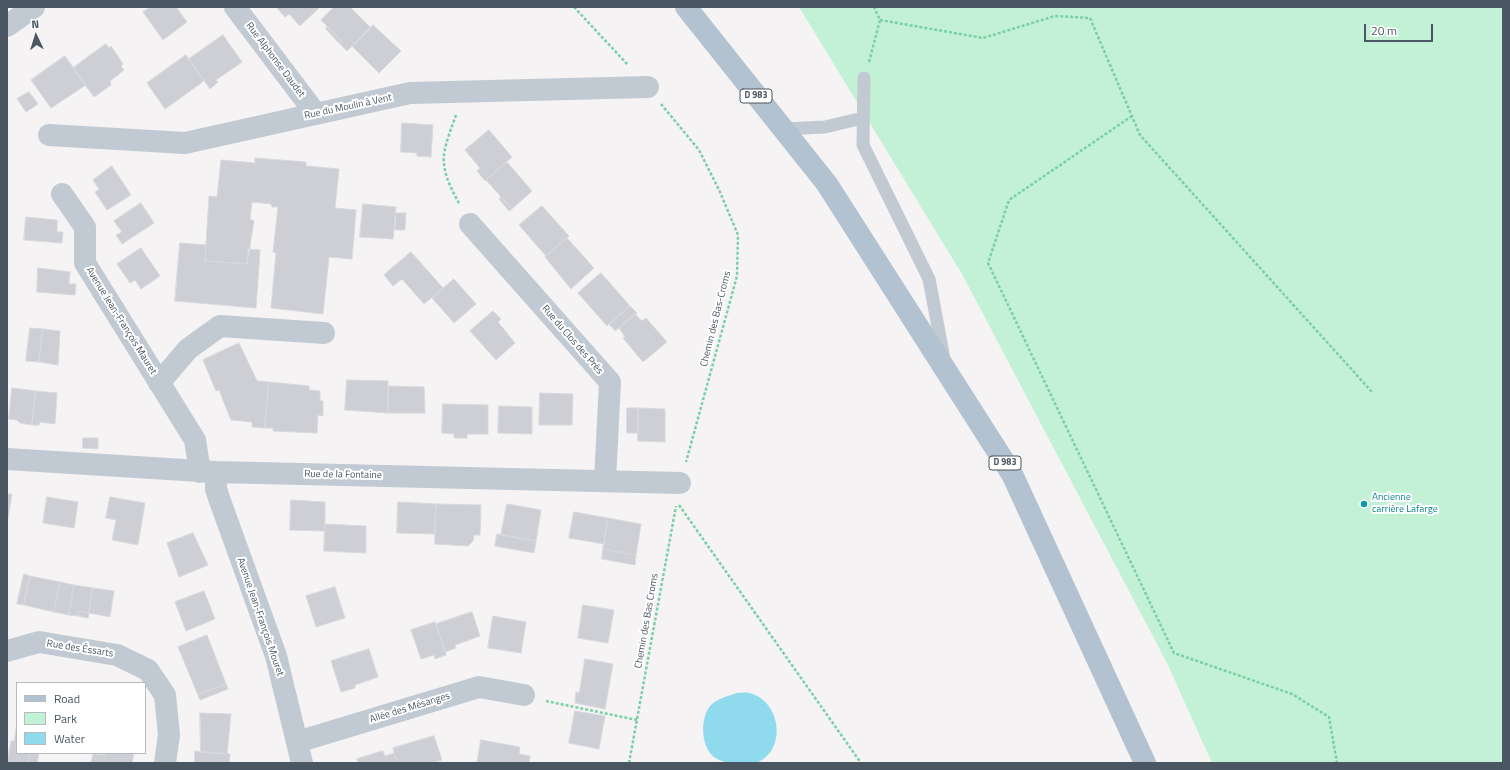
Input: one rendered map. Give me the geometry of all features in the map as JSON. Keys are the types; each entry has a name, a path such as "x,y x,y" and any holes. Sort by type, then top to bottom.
{"main road":[{"name":"D 983","path":"686,7 827,184 1012,474 1145,763"}],"street":[{"path":"7,26 34,7"},
{"name":"Rue Alphonse Daudet","path":"235,7 316,114"},
{"name":"Rue du Moulin à Vent","path":"49,135 185,142 410,93 648,87"},
{"name":"Avenue Jean-François Mauret","path":"62,194 85,227 85,263 160,383"},
{"name":"Rue du Clos des Prés","path":"470,224 610,382 605,480"},
{"path":"160,383 188,349 220,326 324,333"},
{"name":"Avenue Jean-François Mouret","path":"160,383 195,440 216,489 276,656 300,753"},
{"name":"Rue de la Fontaine","path":"7,459 208,472 605,480 678,492"},
{"name":"Rue des Éssarts","path":"7,651 39,642 117,655 148,670 165,695 169,735 165,763"},
{"name":"Allée des Mésanges","path":"300,753 479,687 524,694"}],"lane":[{"path":"864,78 863,145 929,279 946,371"},
{"path":"783,129 825,127 863,118"}],"path":[{"name":"Chemin des Bas-Croms","path":"574,7 648,87 667,113 699,150 720,192 738,235 737,276 678,492"},
{"path":"864,78 880,20 874,7"},
{"path":"880,20 982,38 1055,16 1090,18 1140,135 1372,392"},
{"path":"450,186 444,163 450,133 458,111"},
{"path":"1132,116 1009,200 988,263 1174,653 1292,694 1329,717 1337,763"},
{"path":"678,492 861,763"},
{"name":"Chemin des Bas Croms","path":"630,763 678,492"},
{"path":"524,694 540,700 637,720"}],"green space":[{"path":"799,7 1503,7 1503,763 1212,763 1168,665 962,274"}],"water":[{"path":"737,693 749,693 760,698 768,705 774,715 776,737 773,748 766,757 756,763 731,763 717,759 711,755 705,741 703,724 708,709 718,700"}],"building":[{"path":"151,7 176,7 187,22 163,40 143,12"},
{"path":"320,7 300,26 289,14 285,17 277,8"},
{"path":"334,7 350,7 371,28 347,51 339,43 342,41 321,20"},
{"path":"373,25 401,51 379,73 352,46"},
{"path":"327,27 342,41 339,43 326,29"},
{"path":"223,35 242,62 216,80 218,82 210,89 189,59"},
{"path":"106,44 109,48 111,46 123,64 121,66 124,70 110,81 111,85 94,97 73,68"},
{"path":"186,55 204,81 165,109 147,83"},
{"path":"65,56 86,85 51,108 31,80"},
{"path":"29,92 38,104 26,112 17,99"},
{"path":"402,123 433,125 431,157 417,156 417,153 401,152"},
{"path":"489,130 512,157 485,181 477,171 480,168 465,150"},
{"path":"255,158 306,162 306,166 339,169 335,208 356,210 352,259 329,257 323,314 271,308 276,253 273,252 278,207 272,207 271,204 252,202 250,219 254,221 247,264 205,261 209,196 217,197 221,160 255,163"},
{"path":"507,162 532,191 512,209 486,180"},
{"path":"112,166 131,195 107,210 95,192 99,189 93,180"},
{"path":"501,197 512,209 509,211 499,199"},
{"path":"141,203 154,223 122,244 116,235 122,232 114,221"},
{"path":"363,204 396,207 393,239 360,237"},
{"path":"542,206 569,236 546,256 519,225"},
{"path":"396,213 406,213 405,230 395,230"},
{"path":"26,217 57,220 57,232 63,232 62,243 24,240"},
{"path":"567,238 594,268 571,289 545,257"},
{"path":"180,243 206,245 205,261 247,264 248,249 260,250 256,308 175,301"},
{"path":"141,248 160,276 141,289 135,280 130,283 117,264"},
{"path":"411,252 443,288 424,304 402,279 393,286 384,275"},
{"path":"38,268 70,272 69,284 76,284 75,295 37,292"},
{"path":"601,273 630,306 607,326 578,293"},
{"path":"454,279 476,304 454,323 432,298"},
{"path":"630,306 637,313 615,331 609,324"},
{"path":"493,311 501,319 498,322 515,343 496,360 470,331"},
{"path":"635,314 642,321 646,318 667,342 643,362 623,338 625,337 619,328"},
{"path":"30,328 43,329 39,362 26,361"},
{"path":"43,329 60,331 58,365 39,362"},
{"path":"239,343 257,381 269,382 265,428 252,427 252,422 231,420 219,390 216,391 203,360"},
{"path":"347,380 388,381 388,413 345,410"},
{"path":"269,382 309,386 309,390 320,391 320,401 323,401 323,416 318,415 317,433 273,431 273,428 265,428"},
{"path":"389,386 424,387 425,413 388,413"},
{"path":"12,388 36,391 32,425 9,419"},
{"path":"36,391 57,393 55,424 40,422 39,425 32,425"},
{"path":"540,393 573,394 572,425 539,425"},
{"path":"443,404 488,405 488,434 467,434 467,438 454,438 454,434 442,433"},
{"path":"499,406 532,407 532,434 498,433"},
{"path":"627,408 638,408 638,433 627,433"},
{"path":"638,408 665,409 665,442 638,441"},
{"path":"83,438 98,438 98,449 83,448"},
{"path":"7,494 12,494 8,519 7,519"},
{"path":"47,497 78,502 74,528 43,523"},
{"path":"110,497 145,503 138,545 112,540 116,520 106,518"},
{"path":"291,500 325,502 325,531 290,530"},
{"path":"398,502 436,504 435,534 397,533"},
{"path":"436,504 481,505 480,535 474,535 473,541 468,546 435,544"},
{"path":"507,504 541,510 536,541 501,535"},
{"path":"574,512 608,518 604,544 569,538"},
{"path":"608,518 641,524 636,555 603,549"},
{"path":"325,524 366,526 366,553 324,551"},
{"path":"193,533 208,565 179,577 167,543"},
{"path":"497,534 536,541 534,553 495,546"},
{"path":"603,549 636,555 635,565 602,559"},
{"path":"24,574 30,576 24,605 17,604"},
{"path":"30,576 60,582 54,612 24,605"},
{"path":"60,582 74,585 69,615 54,612"},
{"path":"74,585 93,588 89,613 79,611 78,616 69,615"},
{"path":"335,587 345,618 316,627 306,596"},
{"path":"93,588 114,591 110,617 89,613"},
{"path":"204,591 215,619 186,631 175,602"},
{"path":"583,605 614,610 608,643 578,638"},
{"path":"79,611 89,613 88,618 78,616"},
{"path":"472,612 480,636 455,645 456,648 445,652 436,624"},
{"path":"493,616 526,622 521,653 488,648"},
{"path":"435,622 446,655 435,659 434,655 421,659 411,630"},
{"path":"207,635 226,684 198,695 178,647"},
{"path":"369,649 378,677 355,685 355,688 341,692 331,661"},
{"path":"585,659 613,664 605,709 575,703 576,692 579,693"},
{"path":"226,684 228,689 200,700 198,695"},
{"path":"575,711 605,716 599,749 569,743"},
{"path":"200,713 231,714 227,754 201,752"},
{"path":"16,729 16,754 30,754 28,763 7,763 11,741 14,741"},
{"path":"434,736 442,760 431,763 397,763 393,748"},
{"path":"481,740 520,747 519,754 530,756 529,763 477,763"},
{"path":"195,751 230,754 229,763 195,763"},
{"path":"383,751 385,756 394,753 397,763 358,763 357,759"},
{"path":"30,754 39,754 37,763 28,763"},
{"path":"93,754 134,754 132,763 91,763"}],"place":[{"name":"Ancienne carrière Lafarge","path":"1364,504"}]}
